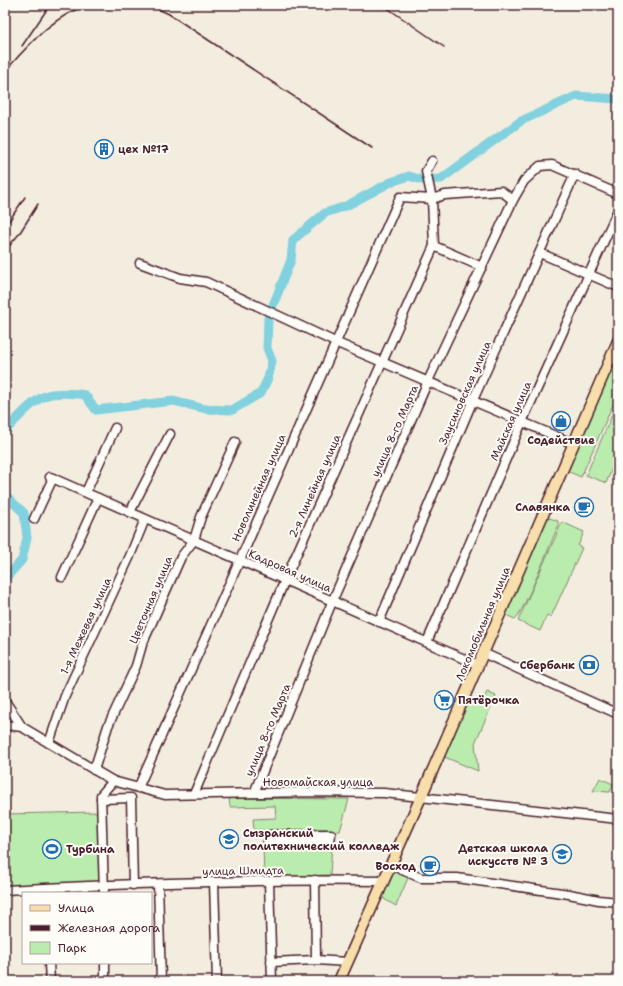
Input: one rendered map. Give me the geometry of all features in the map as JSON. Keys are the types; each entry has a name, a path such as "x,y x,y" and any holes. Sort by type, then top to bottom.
{"main road":[{"name":"Локомобильная улица","path":"339,981 391,865 618,341"}],"street":[{"name":"2-я Линейная улица","path":"194,794 285,580 434,246 432,198 426,172 432,161"},
{"name":"улица 8-го Марта","path":"254,793 332,602 428,381 513,200 524,181 540,166 552,165 618,194"},
{"name":"Заусиновская улица","path":"379,622 473,400 575,174"},
{"path":"432,198 445,195 500,191 513,200"},
{"name":"Новолинейная улица","path":"138,788 400,197 432,198"},
{"name":"Майская улица","path":"427,642 522,422 618,210"},
{"path":"434,246 482,267"},
{"path":"540,253 618,287"},
{"path":"140,263 180,278 206,282 335,342 574,444"},
{"path":"86,492 115,428"},
{"path":"130,512 170,434"},
{"name":"Цветочная улица","path":"94,770 108,726 136,666 142,645 181,557 194,540 201,517 235,442"},
{"name":"Кадровая улица","path":"34,519 52,477 332,602 478,665"},
{"path":"62,577 98,498"},
{"name":"1-я Межевая улица","path":"49,743 65,696 127,563 145,519"},
{"path":"483,653 618,714"},
{"name":"Новомайская улица","path":"5,701 22,727 94,770 113,781 165,795 384,793 618,819"},
{"path":"5,725 22,727"},
{"path":"104,889 102,795 113,781"},
{"path":"102,799 131,798 134,884"},
{"path":"268,834 314,838 268,843 268,834"},
{"path":"391,865 421,878 457,878 618,902"},
{"path":"315,880 316,960"},
{"name":"улица Шмидта","path":"5,890 104,889 134,884 214,882 315,880 383,881"},
{"path":"268,881 272,981"},
{"path":"214,882 217,981"},
{"path":"158,884 161,981"},
{"path":"271,962 316,960 347,962"},
{"path":"49,964 50,981"},
{"path":"105,964 105,981"}],"green space":[{"path":"612,369 618,371 618,393 581,477 567,471"},
{"path":"618,401 618,466 616,470 612,469 606,483 586,475"},
{"path":"547,517 558,521 558,526 531,591 515,619 506,615 505,613"},
{"path":"562,522 584,532 578,546 582,548 551,617 547,615 540,631 518,621"},
{"path":"487,692 496,696 475,743 478,771 442,756 463,706 475,704 480,706"},
{"path":"600,778 613,784 610,792 593,791"},
{"path":"229,798 349,799 340,831 316,829 313,831 265,833 265,830 254,830 253,819 276,818 275,806 230,807"},
{"name":"Турбина","path":"98,812 101,884 5,887 5,814"},
{"path":"315,844 317,846 326,846 328,844 332,844 330,875 264,877 263,845"},
{"path":"391,870 401,872 408,878 396,906 384,899 382,896"}],"waterway":[{"path":"5,431 35,402 45,396 59,393 85,395 96,410 173,401 206,409 232,410 261,393 268,378 272,361 267,348 268,318 291,260 293,240 325,213 346,206 391,182 409,176 422,180 441,179 521,121 576,96 618,99"},
{"path":"5,495 24,513 27,538 22,560 5,579"}],"railway":[{"path":"22,46 50,5"},
{"path":"5,71 32,41 52,24 75,10 88,5"},
{"path":"149,5 169,14 372,148"},
{"path":"383,5 444,47"},
{"path":"5,227 25,197"},
{"path":"5,251 19,234 38,204"}],"place":[{"name":"цех №17","path":"104,149"},
{"name":"Содействие","path":"561,421"},
{"name":"Славянка","path":"584,507"},
{"name":"Сбербанк","path":"589,665"},
{"name":"Пятёрочка","path":"444,700"},
{"name":"Сызранский политехнический колледж","path":"229,839"},
{"name":"Турбина","path":"52,849"},
{"name":"Детская школа искусств № 3","path":"562,854"},
{"name":"Восход","path":"430,866"}]}
